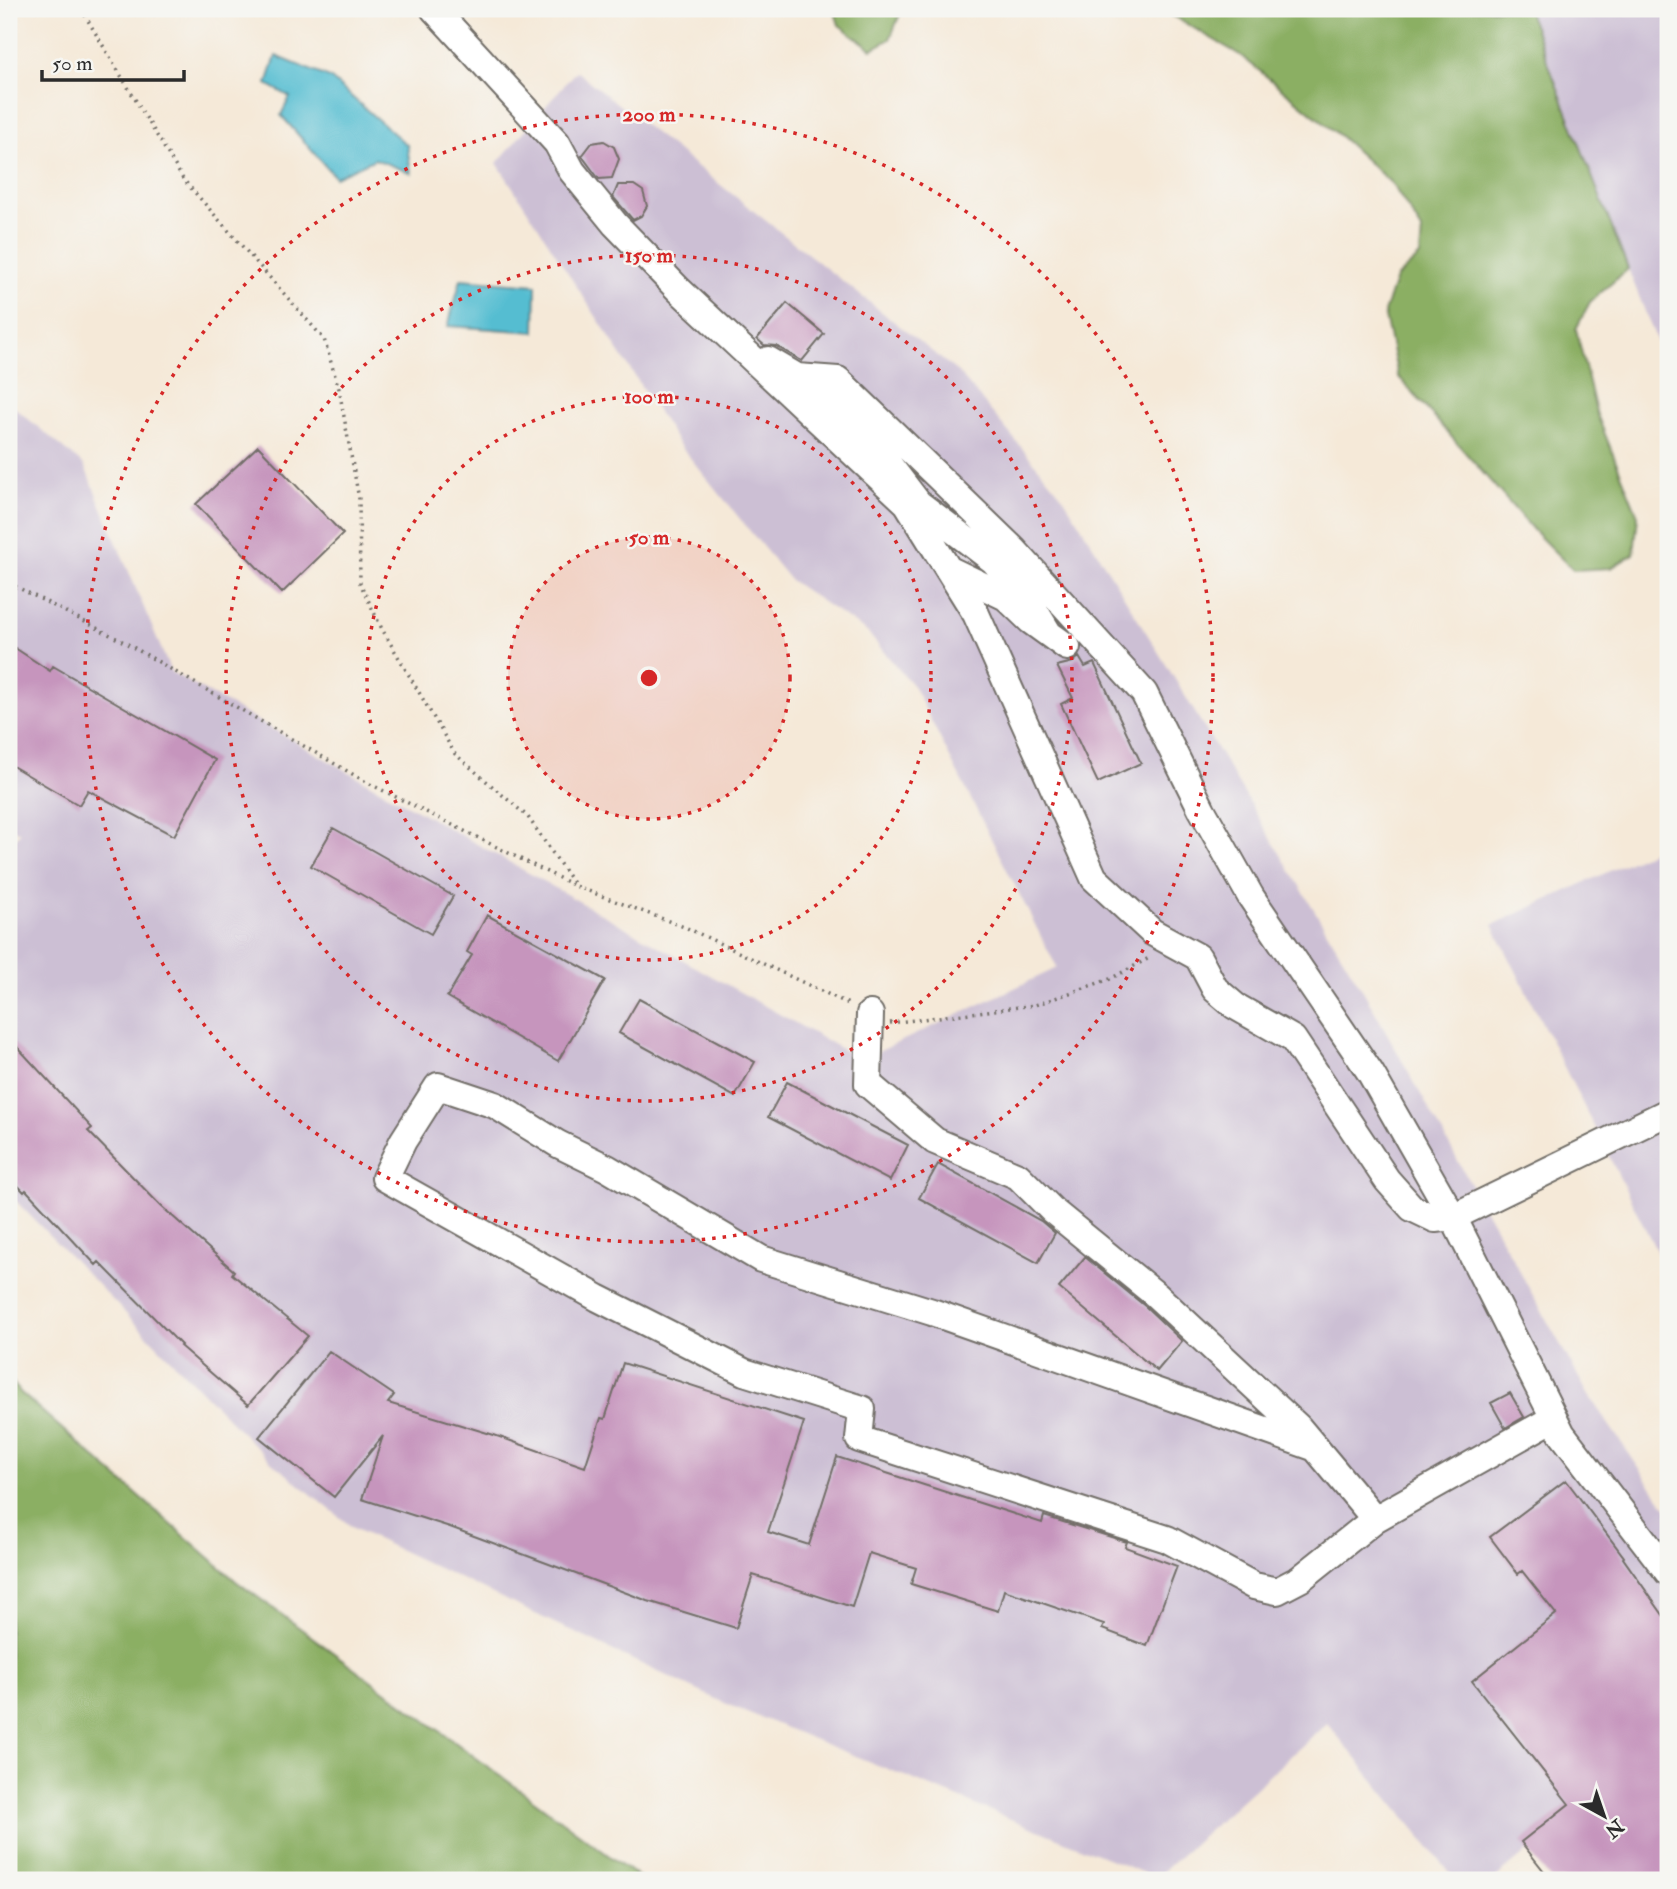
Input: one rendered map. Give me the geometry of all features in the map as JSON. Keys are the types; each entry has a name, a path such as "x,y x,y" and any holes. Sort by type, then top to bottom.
{"street":[{"path":"434,9 557,143 572,172 615,224 733,341 907,503 976,614 1094,878 1152,932 1198,957 1215,989 1235,1006 1293,1039 1387,1180 1412,1208 1435,1219 1453,1217 1668,1112"},
{"path":"733,341 797,377 838,380 1014,550 1144,693 1202,810 1251,897 1370,1072 1453,1217 1562,1434 1668,1572"},
{"path":"809,378 889,465 918,503 994,561 1027,598 1058,640 1006,597 948,569"},
{"path":"870,1014 868,1084 935,1141 1018,1176 1054,1211 1156,1295 1298,1427 1375,1518"},
{"path":"1316,1448 932,1312 761,1259 607,1168 558,1144 495,1105 438,1086 403,1141 386,1178 598,1298 744,1372 862,1409 859,1438 1167,1539 1254,1586 1277,1591 1300,1579 1375,1518 1554,1418"}],"path":[{"path":"81,9 183,179 324,339 340,389 359,499 359,583 382,629 455,754 528,817 575,886"},
{"path":"9,583 124,642 368,783 575,886 687,928 891,1024 1035,1005 1110,979 1174,944"}],"shaded area":[{"path":"1527,9 1668,9 1668,369 1613,231"},
{"path":"576,71 959,373 1063,497 1365,994 1589,1396 1668,1510 1668,1880 1555,1880 1529,1850 1493,1880 1456,1880 1327,1723 1156,1878 722,1702 353,1528 268,1459 9,1194 9,844 20,833 9,826 9,403 84,465 171,672 861,1060 1057,968 914,687 867,632 790,580 678,443 497,163"},
{"path":"1668,844 1668,1257 1661,1260 1493,925"}],"green space":[{"path":"834,9 902,9 890,39 872,49 839,25"},
{"path":"1161,9 1527,9 1628,269 1590,302 1576,329 1596,412 1638,516 1634,554 1611,568 1573,570 1535,532 1398,376 1384,312 1396,278 1420,256 1422,230 1392,184 1340,136 1240,55"},
{"path":"9,1378 21,1393 236,1581 642,1880 9,1880"}],"water":[{"path":"276,56 330,78 407,145 411,173 375,159 335,177 281,115 290,97 267,84"},
{"path":"461,279 536,285 535,332 448,326"}],"building":[{"path":"604,141 614,147 619,159 612,178 599,179 582,156 592,143"},
{"path":"618,185 634,185 643,191 647,206 641,216 633,220 613,197"},
{"path":"787,303 824,334 802,361 776,346 764,345 757,339"},
{"path":"258,446 343,534 282,593 196,504"},
{"path":"9,644 50,671 53,666 215,760 174,836 88,790 79,805 9,764"},
{"path":"1079,657 1085,667 1094,663 1141,763 1098,783 1061,704 1073,698 1057,666 1073,662"},
{"path":"333,828 453,896 431,934 311,866"},
{"path":"487,915 605,980 558,1061 447,997 472,955 467,952"},
{"path":"639,999 755,1062 735,1097 619,1033"},
{"path":"9,1038 92,1128 88,1131 161,1206 234,1271 232,1274 308,1336 248,1405 180,1346 99,1262 96,1265 26,1190 24,1192 9,1176"},
{"path":"787,1082 908,1145 890,1181 768,1117"},
{"path":"938,1164 1041,1221 1055,1233 1038,1263 919,1198"},
{"path":"1085,1257 1146,1307 1182,1341 1157,1371 1059,1288"},
{"path":"329,1351 394,1395 388,1403 494,1435 585,1467 601,1418 605,1419 623,1363 804,1422 768,1532 809,1545 837,1457 1042,1523 1044,1516 1127,1542 1125,1547 1177,1566 1147,1646 1102,1629 1104,1624 1004,1590 998,1611 911,1584 916,1568 869,1553 852,1607 753,1575 736,1628 648,1601 450,1527 362,1499 383,1436 334,1497 259,1437"},
{"path":"1510,1393 1524,1417 1505,1428 1491,1403"},
{"path":"1566,1480 1624,1557 1668,1622 1668,1880 1551,1880 1521,1842 1569,1804 1472,1681 1556,1614 1522,1571 1518,1574 1490,1537"}]}
